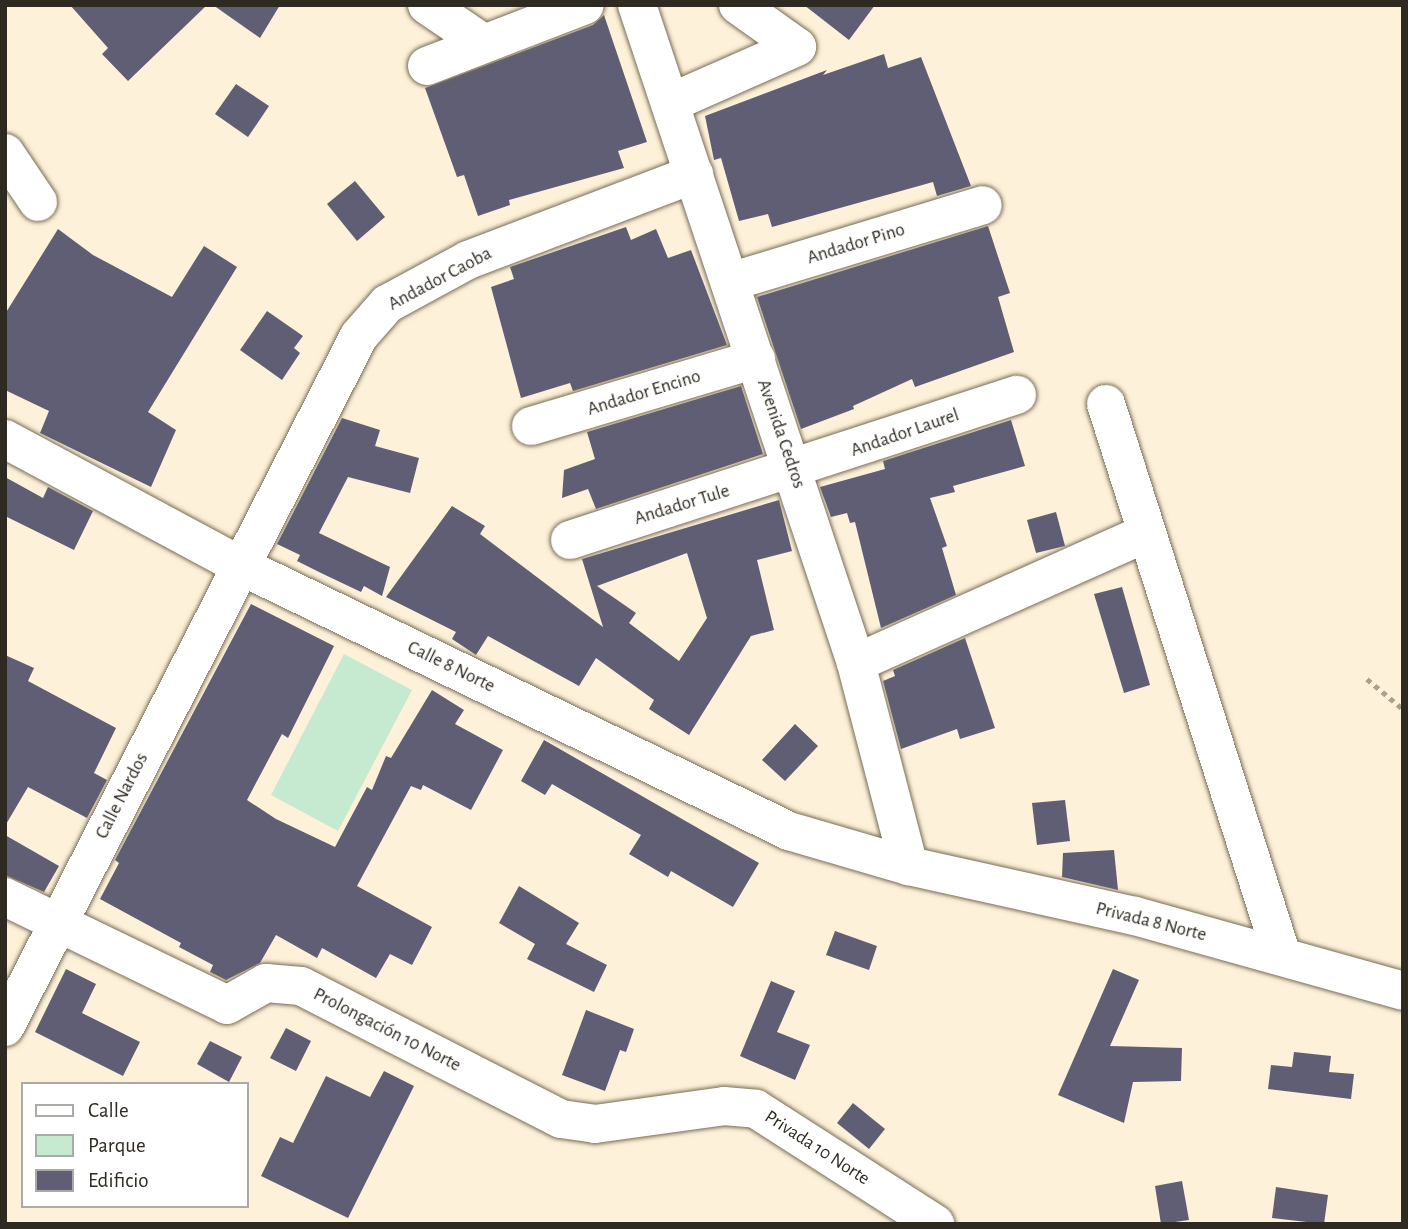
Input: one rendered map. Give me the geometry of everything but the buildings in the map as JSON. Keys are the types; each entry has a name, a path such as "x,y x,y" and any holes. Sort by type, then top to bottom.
{"street":[{"path":"427,5 484,43"},
{"path":"427,66 585,5"},
{"name":"Avenida Cedros","path":"637,5 856,663 909,866"},
{"path":"670,103 797,47 738,5"},
{"path":"5,153 38,202"},
{"name":"Andador Caoba","path":"241,566 359,336 387,304 468,260 694,174"},
{"name":"Andador Pino","path":"730,282 983,205"},
{"name":"Andador Encino","path":"531,426 756,359"},
{"name":"Andador Laurel","path":"793,471 1017,395"},
{"path":"1106,404 1145,534 1282,956"},
{"name":"Calle 8 Norte","path":"5,439 241,566 789,831 909,866"},
{"name":"Andador Tule","path":"570,540 793,471"},
{"path":"856,663 1145,534"},
{"name":"Calle Nardos","path":"5,1027 241,566"},
{"name":"Privada 8 Norte","path":"909,866 1135,916 1397,990"},
{"path":"5,897 56,923"},
{"name":"Prolongación 10 Norte","path":"56,923 227,1005 266,983 301,986 561,1118 595,1124 646,1116"},
{"name":"Privada 10 Norte","path":"646,1116 724,1106 756,1109 935,1224"}],"path":[{"path":"1367,679 1403,709"}],"green space":[{"path":"344,654 412,690 338,831 271,795"}]}
